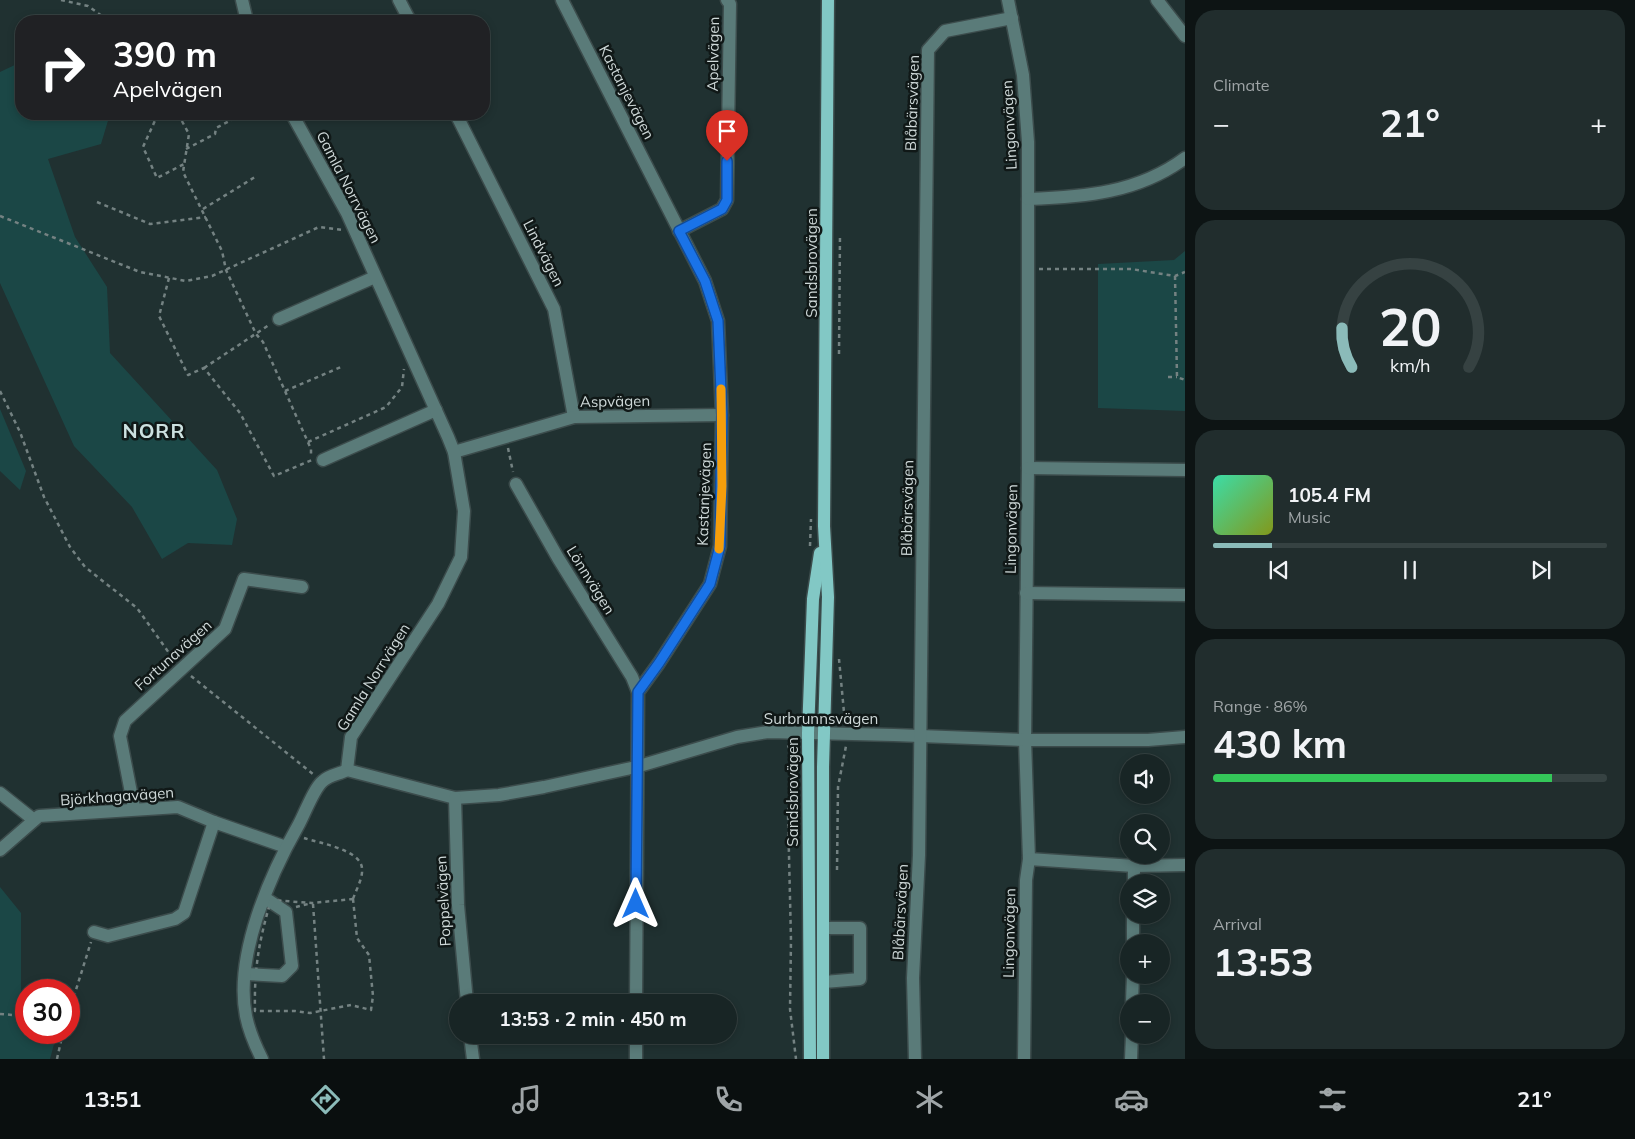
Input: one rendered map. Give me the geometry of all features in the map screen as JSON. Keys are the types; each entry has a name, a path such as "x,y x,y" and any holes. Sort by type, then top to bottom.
{"main road":[{"name":"Sandsbrovägen","path":"823,1059 823,767 826,734 828,597 824,526 828,0"},
{"name":"Sandsbrovägen","path":"810,1059 808,733 813,600 824,526"}],"street":[{"path":"242,0 246,15"},
{"path":"399,0 407,15"},
{"name":"Kastanjevägen","path":"562,0 705,281 718,321 722,415 720,546 710,584 638,692"},
{"name":"Apelvägen","path":"679,231 722,209 727,200 730,4 728,0"},
{"name":"Lingonvägen","path":"1008,0 1023,75 1028,142 1028,468 1025,740 1029,859 1026,880 1024,1059"},
{"path":"1157,0 1185,36"},
{"name":"Blåbärsvägen","path":"915,1059 913,978 919,855 928,50 945,31 1012,18"},
{"name":"Gamla Norrvägen","path":"295,120 355,231 436,410 454,452 464,511 461,557 438,604 351,737 347,770"},
{"name":"Lindvägen","path":"459,120 554,309 574,417"},
{"path":"1028,199 1086,196 1137,184 1185,158"},
{"path":"279,319 375,277"},
{"path":"317,460 436,410"},
{"name":"Aspvägen","path":"454,452 574,417 722,415"},
{"path":"1028,468 1185,470"},
{"name":"Lönnvägen","path":"516,484 558,558 632,677 638,692"},
{"name":"Fortunavägen","path":"134,808 120,736 125,721 225,629 244,579 302,587"},
{"path":"1026,592 1185,594"},
{"path":"636,994 636,767 638,692"},
{"name":"Surbrunnsvägen","path":"347,770 455,798 499,796 636,767 737,737 788,732 1025,740 1148,740 1185,737"},
{"path":"262,1059 246,1015 250,974 248,956 271,898 286,847 322,781 347,770"},
{"path":"0,793 34,820"},
{"name":"Poppelvägen","path":"455,798 458,905 466,994"},
{"name":"Björkhagavägen","path":"0,850 39,816 134,808 178,807 214,822 286,847"},
{"path":"94,932 108,936 175,919 184,913 214,822"},
{"path":"1029,859 1134,866 1185,864"},
{"path":"1134,866 1134,874"},
{"path":"250,974 282,976 292,966 286,912 271,898"},
{"path":"824,928 860,928 860,980 824,982"},
{"path":"471,1044 473,1059"},
{"path":"636,1044 636,1059"},
{"path":"1131,1059 1132,1044"}],"path":[{"path":"61,0 88,6 101,15"},
{"path":"155,120 143,147 157,178 184,164"},
{"path":"181,120 189,134 183,172 203,209 222,251 226,270 256,334 263,342 317,460 274,476 240,413 204,368"},
{"path":"186,149 215,134 216,128 231,120"},
{"path":"203,209 255,177"},
{"path":"97,202 150,224 206,217"},
{"path":"0,216 140,272 186,281 212,276 319,227 355,231"},
{"path":"839,361 840,227"},
{"path":"1028,269 1131,269 1175,276 1185,272"},
{"path":"1175,276 1177,378"},
{"path":"169,278 159,316 188,375 204,368 279,319"},
{"path":"308,442 386,406 402,387 404,365"},
{"path":"285,391 341,367"},
{"path":"1168,377 1185,380"},
{"path":"0,391 20,432 44,497 70,547 85,567 137,608 158,639 182,668 322,781"},
{"path":"506,437 516,484"},
{"path":"810,552 811,512"},
{"path":"836,877 838,787 846,751 839,650"},
{"path":"788,732 788,748 794,759 788,813 791,940 790,1008 796,1059"},
{"path":"300,836 352,853 360,861 362,870 353,899 356,938 369,955 373,996 371,1010 351,1005 320,1012 256,1011 250,974 271,898 312,903"},
{"path":"286,912 312,903 353,899"},
{"path":"312,903 320,1012 324,1039 324,1059"},
{"path":"79,979 94,932"},
{"path":"0,1014 15,1015"},
{"path":"57,1059 60,1044"}],"shaded area":[{"path":"15,65 15,120 108,120 101,144 48,159 75,237 107,287 110,353 217,470 237,519 232,545 188,543 162,559 132,507 74,446 0,283 0,72"},
{"path":"1185,251 1185,411 1098,408 1098,264 1174,260"},
{"path":"0,409 26,471 20,490 0,471"},
{"path":"0,887 21,913 21,979 15,979 15,1044 54,1044 50,1059 0,1059"}],"slow traffic":[{"path":"719,549 722,486 721,389"}],"district":[{"name":"NORR","path":"154,430"}],"route":[{"path":"636,904 638,692 710,584 720,546 722,415 718,321 705,281 679,231 722,209 727,200 727,161"}]}
